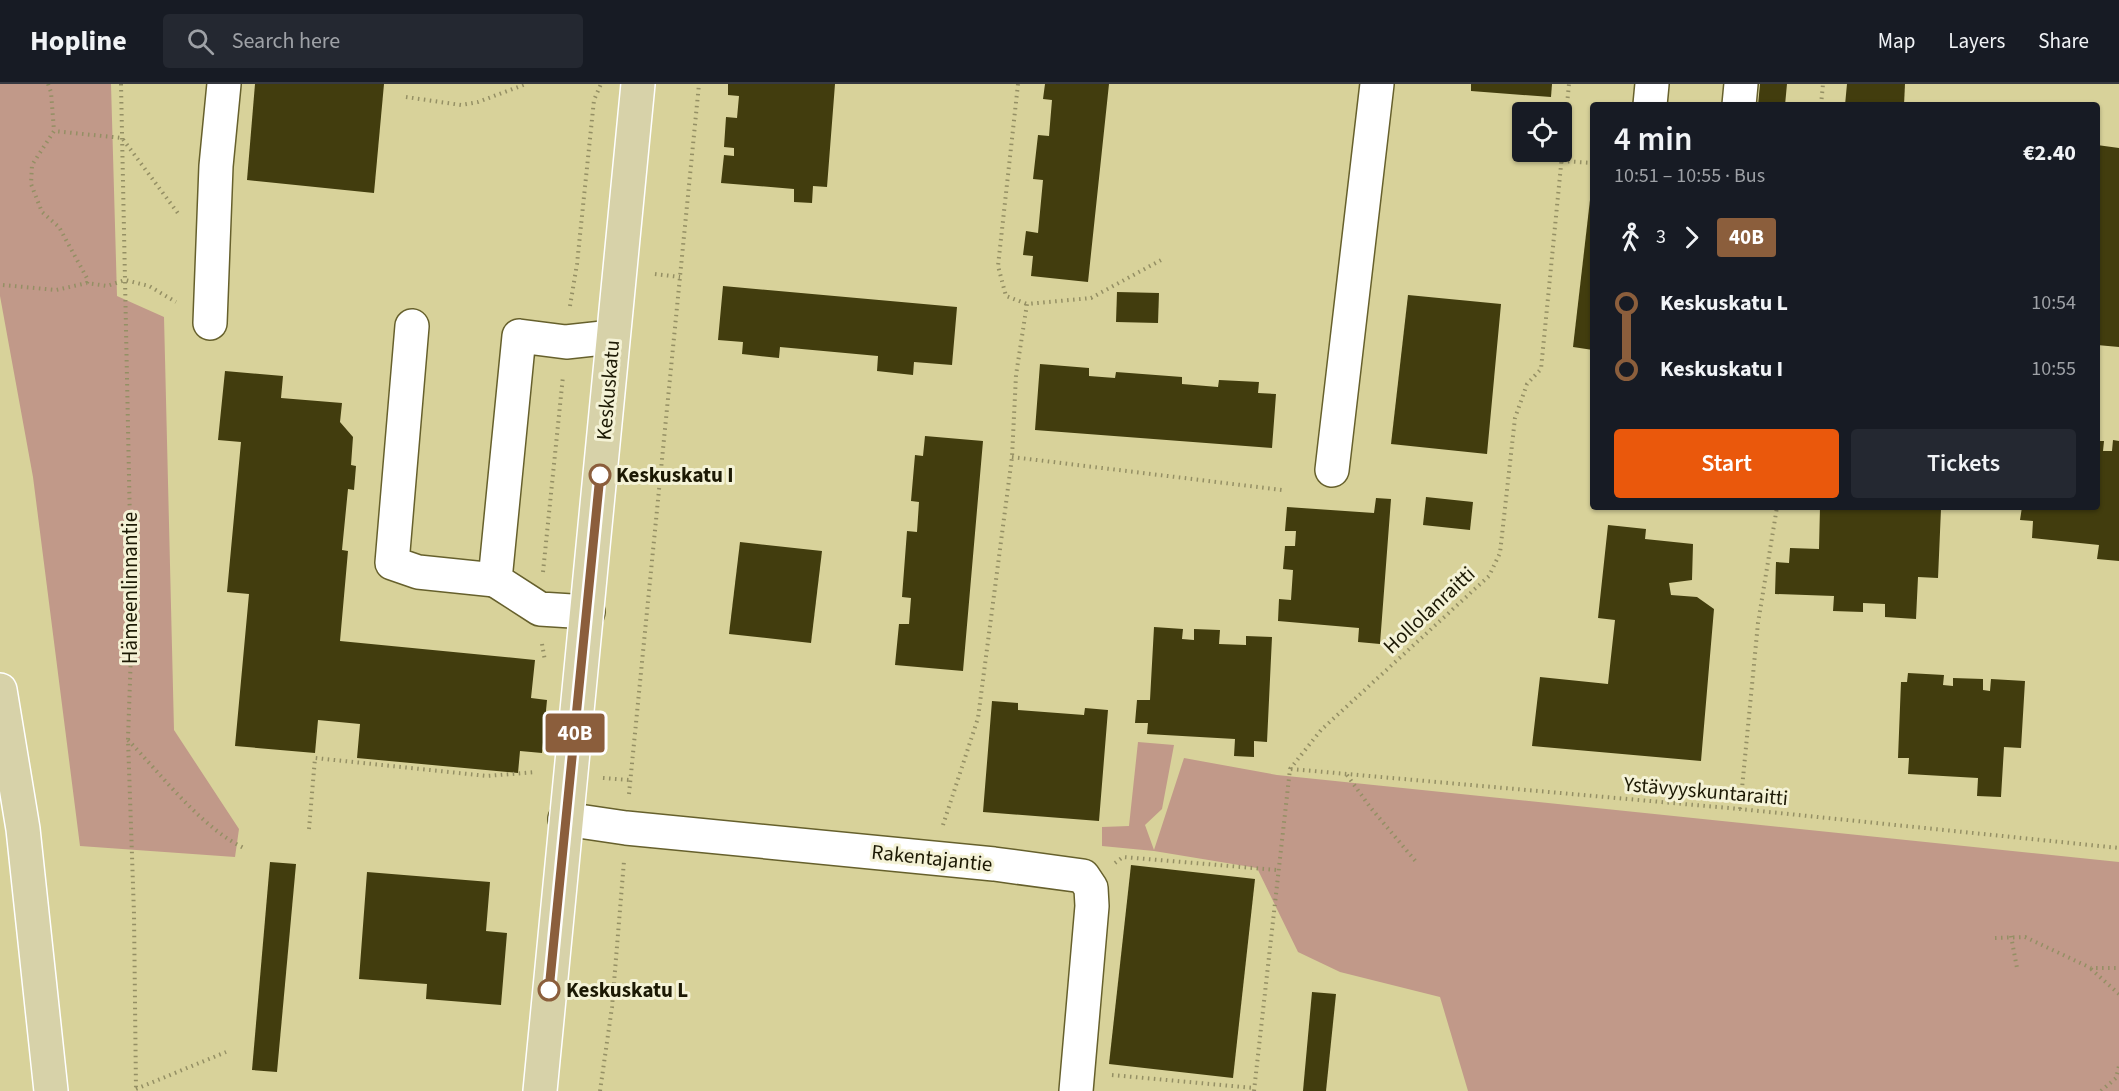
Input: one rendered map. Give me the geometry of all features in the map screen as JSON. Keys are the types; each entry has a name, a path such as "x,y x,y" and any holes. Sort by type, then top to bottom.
{"main road":[{"name":"Keskuskatu","path":"540,1091 638,84"},
{"path":"0,690 23,829 51,1091"}],"lane":[{"path":"210,323 216,165 224,84"},
{"path":"1332,470 1377,84"},
{"path":"1650,102 1652,84"},
{"path":"1738,102 1740,84"},
{"path":"412,327 392,563 418,572 495,580 540,609 588,612"},
{"path":"495,580 519,336 566,342 612,337"},
{"name":"Rakentajantie","path":"565,819 626,828 994,864 1083,876 1091,888 1092,906 1089,1083"}],"path":[{"path":"48,84 51,92 54,131 32,165 31,184 42,212 59,227 88,280 87,283"},
{"name":"Hämeenlinnantie","path":"121,84 132,623 128,739 134,914 136,1090"},
{"path":"406,97 461,105 478,102 526,84"},
{"path":"577,264 594,100 601,84"},
{"path":"600,1091 612,1007 626,828 699,84"},
{"path":"1018,84 998,266 1006,296 1027,304 1091,298 1163,259"},
{"name":"Hollolanraitti","path":"1567,102 1569,84"},
{"path":"1821,102 1823,84"},
{"path":"54,131 122,138 213,262"},
{"name":"Hollolanraitti","path":"1290,769 1321,730 1489,576 1500,553 1515,418 1527,384 1541,369 1562,162"},
{"path":"1572,162 1590,163"},
{"path":"3,285 56,290 87,283 107,286 125,280 149,286 175,301"},
{"path":"941,829 978,718 1012,458 1016,375 1027,304"},
{"path":"1012,458 1282,490"},
{"path":"1740,808 1758,622 1777,510"},
{"path":"128,739 210,827 229,842 246,849"},
{"path":"309,829 315,758 487,776 544,771"},
{"path":"1089,1083 1254,1090 1290,769"},
{"name":"Ystävyyskuntaraitti","path":"1290,769 1740,808 2119,848"},
{"path":"1346,774 1370,807 1418,864"},
{"path":"1108,869 1124,857 1277,870"},
{"path":"2011,936 2017,968"},
{"path":"1995,938 2025,937 2091,968 2119,994"},
{"path":"2091,968 2119,968"},
{"path":"136,1090 226,1052"},
{"path":"2101,1091 2116,1078 2119,1066"}],"shaded area":[{"path":"0,84 111,84 117,296 164,317 174,730 239,829 235,857 80,846 33,477 0,296"},
{"path":"1138,742 1174,745 1162,809 1145,825 1154,850 1184,758 1277,775 2119,862 2119,1091 1468,1091 1440,997 1340,972 1298,952 1257,868 1154,851 1102,846 1102,827 1129,826"}],"building":[{"path":"255,84 384,84 374,193 247,180"},
{"path":"728,84 835,84 827,187 813,186 812,203 794,202 794,189 721,183 724,155 734,156 734,148 724,147 726,117 737,118 739,96 728,95"},
{"path":"1045,84 1109,84 1088,282 1031,276 1033,256 1023,255 1026,231 1038,233 1043,180 1033,179 1038,135 1049,136 1052,100 1043,99"},
{"path":"1471,84 1552,84 1551,97 1471,91"},
{"path":"1760,84 1787,84 1785,102 1758,102"},
{"path":"1847,84 1905,84 1904,102 1845,102"},
{"path":"2100,145 2119,148 2119,347 2100,345"},
{"path":"1590,200 1590,350 1573,347"},
{"path":"723,286 957,307 952,365 914,362 913,375 877,371 878,356 780,347 779,358 742,354 743,342 718,340"},
{"path":"1117,292 1159,293 1158,323 1116,322"},
{"path":"1408,295 1501,304 1487,454 1391,444"},
{"path":"1040,364 1089,368 1089,376 1115,378 1116,372 1182,377 1182,384 1218,387 1219,380 1259,382 1258,393 1276,394 1272,448 1035,430"},
{"path":"225,371 283,376 281,398 342,403 340,422 353,437 351,465 356,466 354,490 348,489 342,550 348,551 340,641 535,660 531,698 547,700 542,753 520,751 518,773 357,758 360,724 318,720 315,753 235,746 249,594 227,592 241,442 218,440"},
{"path":"925,436 983,441 963,671 895,665 899,624 909,624 911,598 902,597 907,531 917,532 919,502 911,501 915,455 923,456"},
{"path":"2113,440 2119,441 2119,561 2097,559 2099,545 2032,538 2033,521 2020,520 2022,510 2100,510 2100,441 2104,441 2103,451 2112,451"},
{"path":"1426,497 1473,502 1470,530 1423,525"},
{"path":"1376,498 1391,499 1380,644 1358,642 1359,628 1278,621 1279,599 1291,600 1293,570 1283,569 1285,546 1295,546 1296,531 1285,531 1287,507 1374,513"},
{"path":"1820,510 1941,510 1938,578 1918,577 1916,619 1885,617 1885,604 1863,603 1863,612 1833,611 1834,596 1775,594 1776,562 1789,563 1790,548 1819,549"},
{"path":"1608,525 1646,529 1645,539 1693,544 1692,580 1669,583 1671,595 1697,597 1714,609 1701,761 1532,746 1540,677 1608,684 1615,620 1598,618"},
{"path":"740,542 822,551 811,643 729,634"},
{"path":"1154,627 1183,629 1182,639 1194,640 1194,629 1220,630 1219,644 1246,645 1246,636 1272,637 1267,742 1254,741 1254,757 1234,756 1235,739 1147,734 1148,723 1135,723 1137,700 1150,700"},
{"path":"1908,673 1944,675 1943,685 1953,686 1953,678 1983,679 1983,690 1990,691 1991,679 2025,681 2021,748 2004,747 2001,797 1977,796 1978,778 1908,774 1909,758 1898,758 1901,682 1907,682"},
{"path":"992,701 1018,703 1018,710 1084,715 1085,708 1108,710 1099,821 983,812"},
{"path":"270,862 296,864 277,1072 252,1070"},
{"path":"1131,865 1255,879 1233,1078 1109,1064"},
{"path":"367,872 490,882 486,931 507,933 501,1005 426,999 427,984 359,979"},
{"path":"1312,992 1336,994 1326,1091 1303,1091"}],"bus line":[{"name":"40B","path":"549,990 600,475"}],"place":[{"name":"Keskuskatu I","path":"600,475"},
{"name":"Keskuskatu L","path":"549,990"}]}
